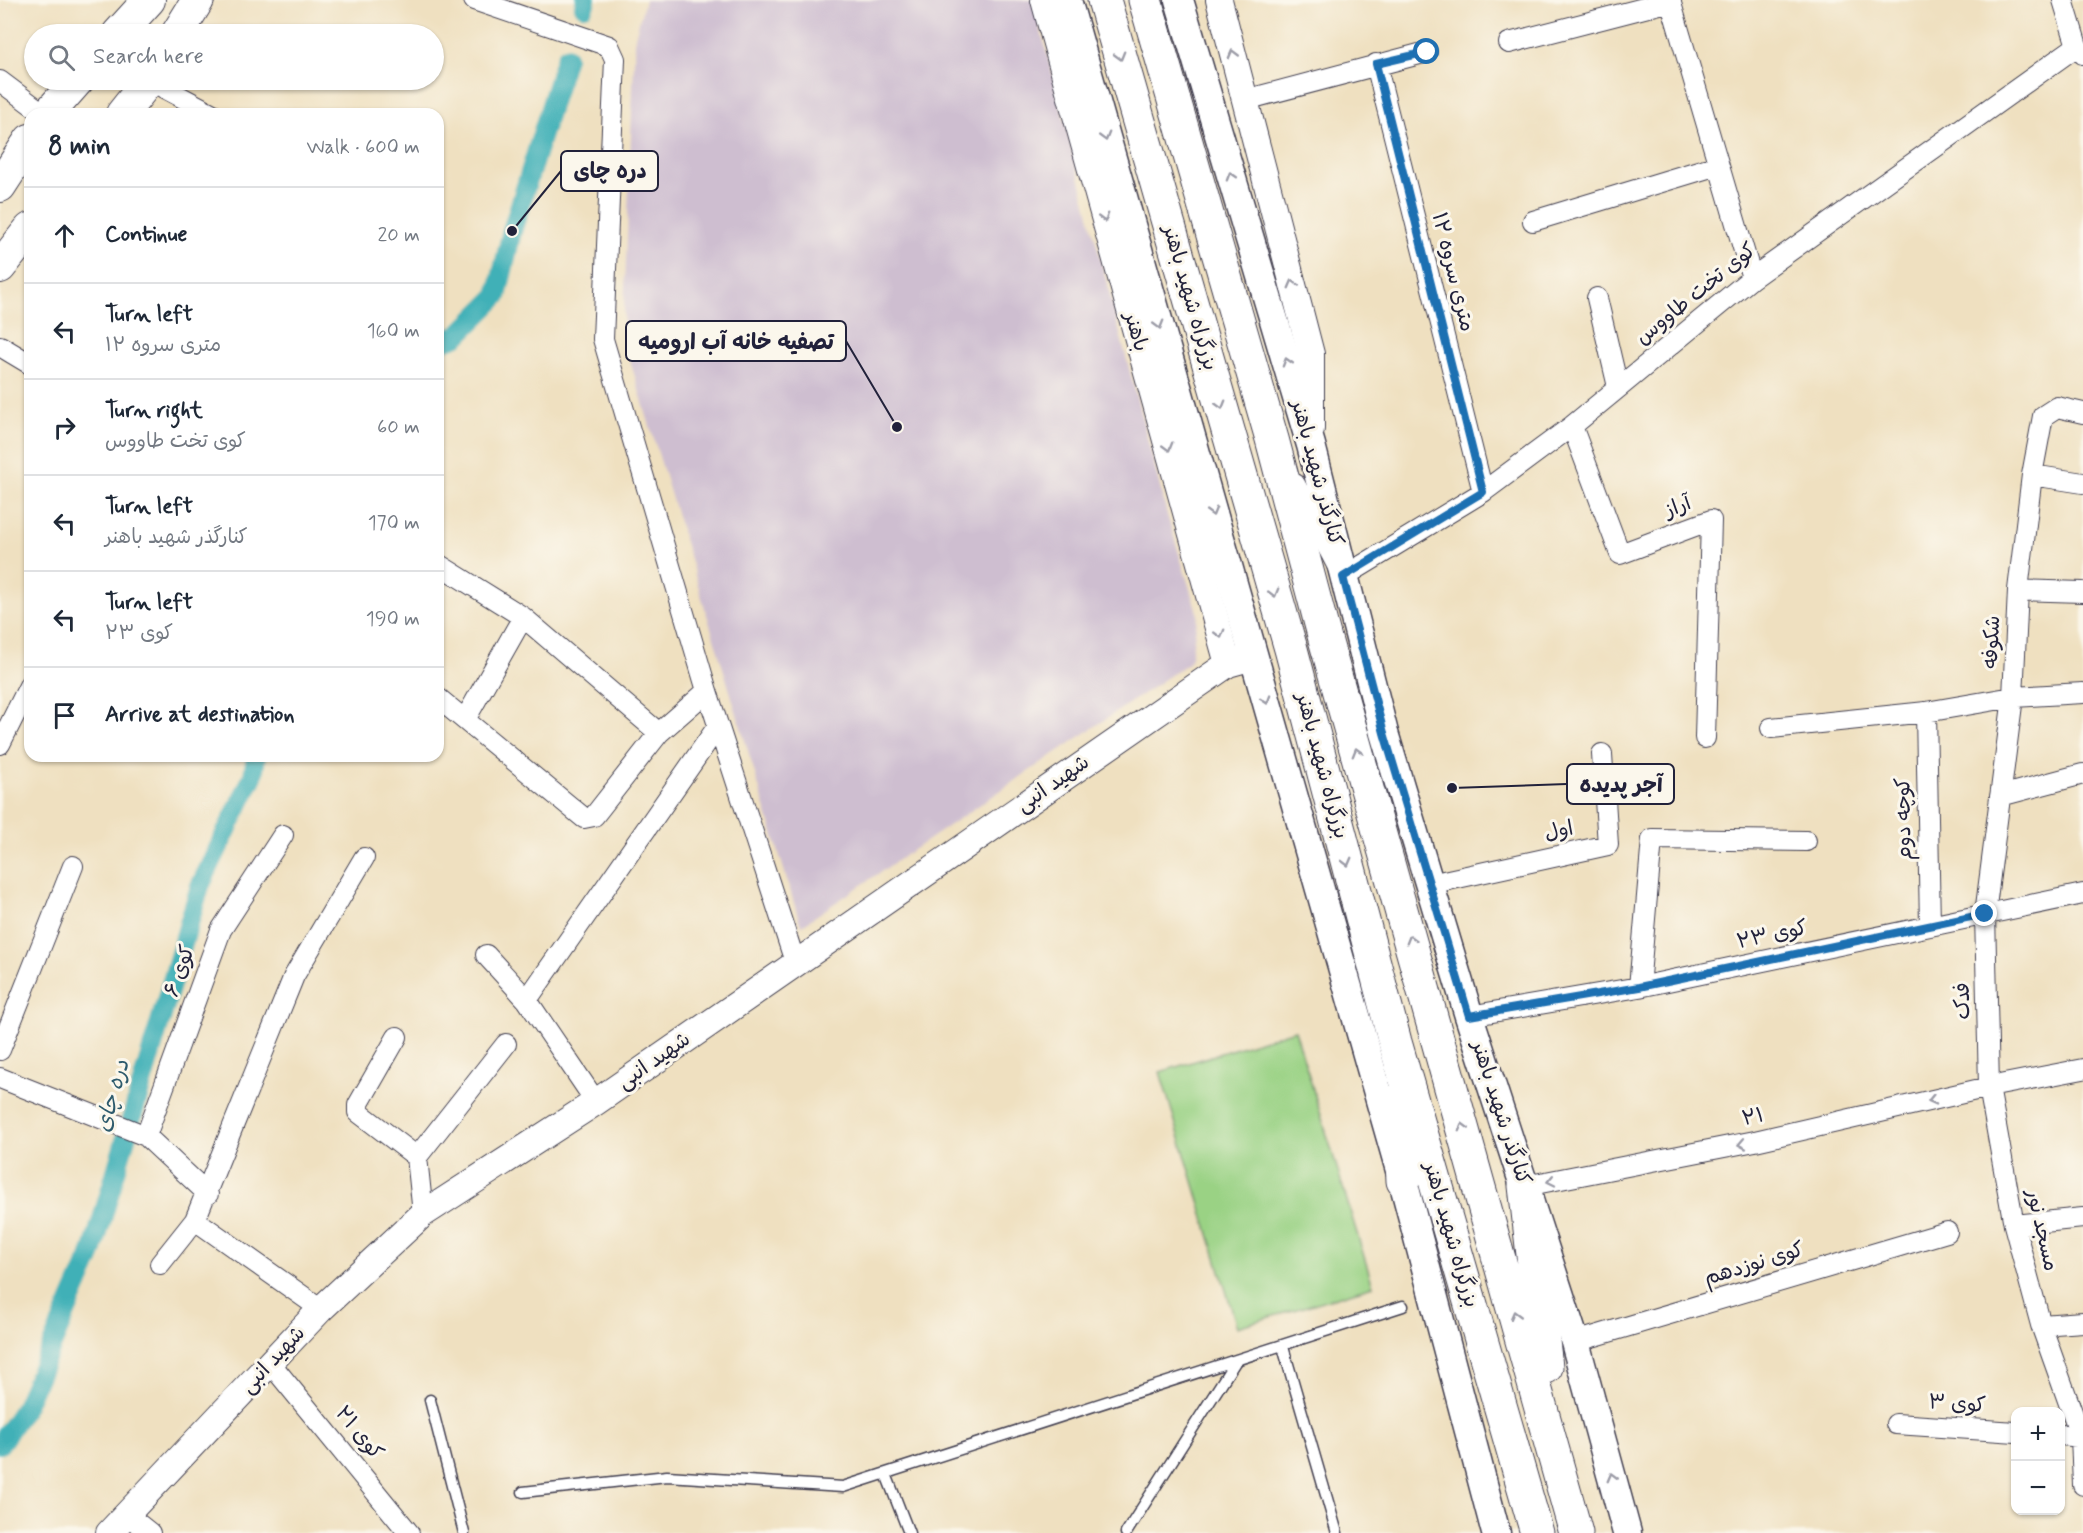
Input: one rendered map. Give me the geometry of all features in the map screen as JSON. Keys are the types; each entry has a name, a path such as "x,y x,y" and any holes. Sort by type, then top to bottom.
{"highway":[{"name":"بزرگراه شهید باهنر","path":"1104,0 1291,649 1395,1042 1537,1533"},
{"name":"بزرگراه شهید باهنر","path":"1145,0 1272,439 1325,639 1433,1016 1576,1533"},
{"path":"1395,1042 1403,1181"},
{"path":"1525,1186 1559,1476"}],"main road":[{"path":"127,24 148,0"},
{"path":"183,24 198,0"},
{"path":"1067,0 1240,660 1403,1181 1496,1533"},
{"name":"کنارگذر شهید باهنر","path":"1179,0 1311,445 1384,733 1469,1016 1575,1342 1628,1533"},
{"path":"52,108 69,90"},
{"path":"127,108 141,90"},
{"path":"0,186 24,149"},
{"path":"0,267 24,237"}],"street":[{"path":"474,0 609,46 615,59 603,339 706,691 795,962"},
{"name":"باهنر","path":"1044,0 1240,660"},
{"path":"1219,0 1311,354 1311,445"},
{"path":"2063,0 2080,50"},
{"path":"1509,43 1671,1 1752,278"},
{"name":"کوی تخت طاووس","path":"1343,577 1483,492 1572,426 1752,278 2080,50"},
{"path":"1245,99 1427,52"},
{"name":"۱۲ متری سروه","path":"1376,64 1483,492"},
{"path":"0,81 38,108"},
{"path":"168,90 202,108"},
{"path":"1533,221 1718,165"},
{"path":"1598,298 1618,387"},
{"path":"0,346 24,360"},
{"name":"شکوفه","path":"1985,914 2013,697 2018,590 2032,475 2043,416 2057,407 2083,413"},
{"name":"آراز","path":"1572,426 1620,554 1711,520 1705,738"},
{"path":"1272,439 1343,577"},
{"path":"2032,475 2083,483"},
{"path":"444,568 523,617 659,733"},
{"path":"2018,590 2083,591"},
{"path":"466,718 523,617"},
{"name":"شهید انبی","path":"118,1524 321,1309 423,1214 596,1102 795,962 1240,660"},
{"path":"444,702 466,718 584,818 594,816 659,733 706,691"},
{"path":"1771,728 1926,712 2013,697 2083,693"},
{"path":"0,744 24,696"},
{"name":"کوچه دوم","path":"1926,712 1930,926"},
{"path":"527,1000 718,726"},
{"name":"اول","path":"1430,884 1608,845 1602,754"},
{"path":"2000,796 2083,774"},
{"name":"کوی ۶","path":"146,1136 221,930 283,835"},
{"path":"1639,987 1652,839 1806,842"},
{"path":"160,1264 195,1220 208,1194 294,976 364,858"},
{"path":"0,1050 73,866"},
{"name":"کوی ۲۳","path":"1469,1016 1639,987 2083,894"},
{"name":"فدک","path":"1985,914 1989,1087"},
{"path":"486,955 527,1000 596,1102"},
{"path":"397,1037 358,1105 358,1112 417,1157"},
{"path":"423,1214 417,1157 506,1044"},
{"name":"۲۱","path":"1525,1186 1755,1141 1989,1087 2083,1069"},
{"path":"0,1078 146,1136 208,1194"},
{"name":"مسجد نور","path":"1989,1087 2014,1225 2041,1325 2082,1437 2083,1485"},
{"path":"2014,1225 2083,1218"},
{"path":"195,1220 321,1309"},
{"name":"کوی نوزدهم","path":"1575,1342 1947,1232"},
{"path":"2041,1325 2083,1322"},
{"name":"کوی ۲۱","path":"271,1364 409,1533"},
{"name":"کوی ۳","path":"1896,1424 2011,1432"},
{"path":"2065,1435 2082,1437"},
{"path":"118,1524 150,1533"}],"lane":[{"path":"523,1492 667,1476 843,1487 1283,1347 1403,1306"},
{"path":"1283,1347 1337,1533"},
{"path":"1126,1533 1235,1362"},
{"path":"430,1400 464,1533"},
{"path":"886,1474 909,1533"}],"shaded area":[{"path":"645,0 1033,0 1168,518 1198,615 1190,662 801,926 623,337 635,37"}],"green space":[{"path":"1295,1030 1373,1286 1237,1327 1160,1072"}],"waterway":[{"name":"دره چای","path":"584,6 586,0"},
{"name":"دره چای","path":"444,341 457,336 497,296 512,231 566,57"},
{"name":"دره چای","path":"0,1444 25,1407 92,1253 200,886 253,776 255,762"}],"place":[{"name":"دره چای","path":"512,231"},
{"name":"تصفیه خانه آب ارومیه","path":"897,427"},
{"name":"آجر پدیده","path":"1452,788"}],"route":[{"path":"1427,52 1376,64 1483,492 1343,577 1384,733 1469,1016 1639,987 1985,914"}]}
